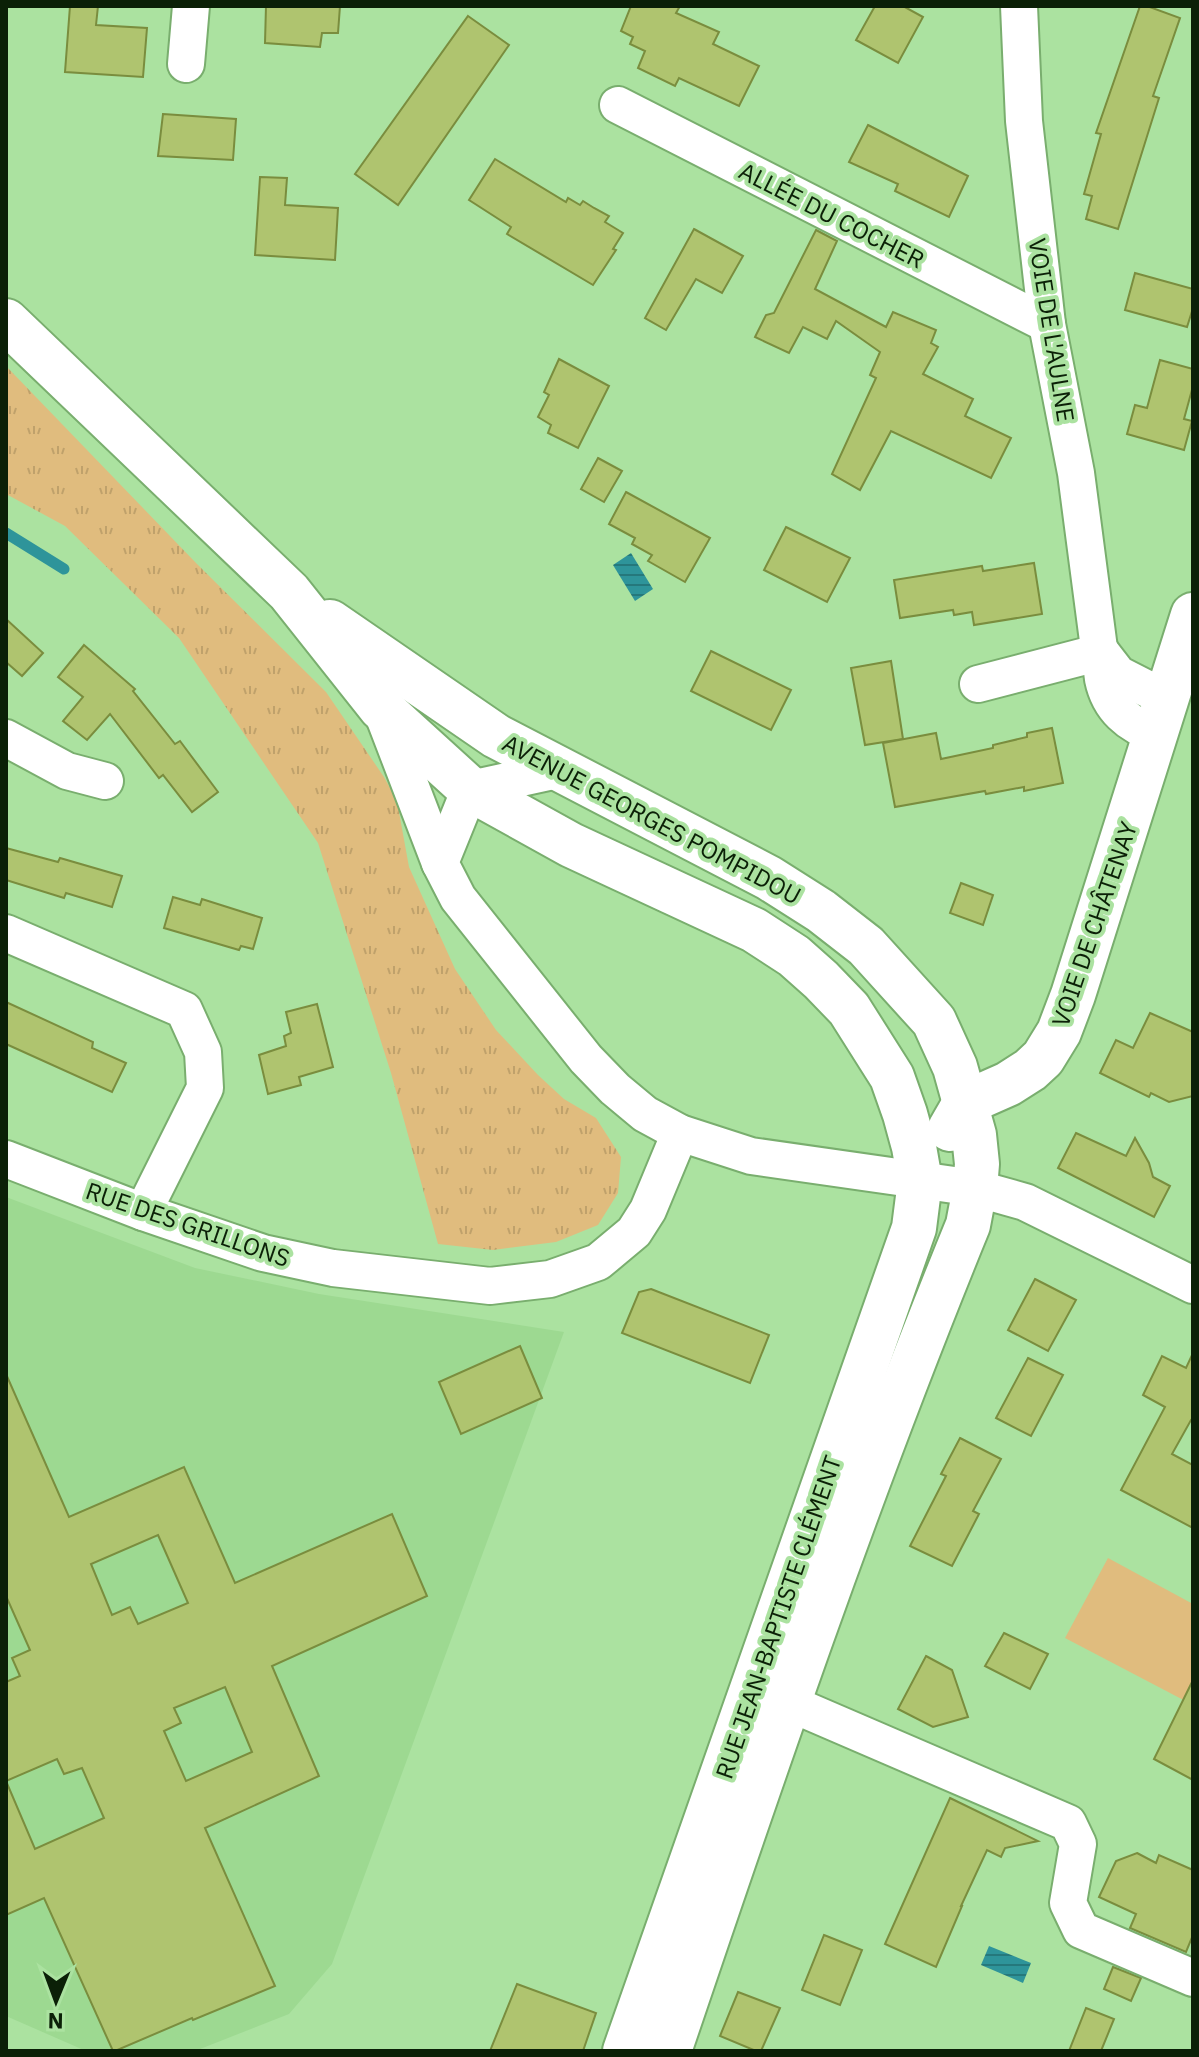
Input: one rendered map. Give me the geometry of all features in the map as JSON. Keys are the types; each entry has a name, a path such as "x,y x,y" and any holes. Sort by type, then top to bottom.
{"main road":[{"name":"AVENUE GEORGES POMPIDOU","path":"6,321 289,592 370,651 496,736 769,878 821,911 866,946 934,1021 955,1067 974,1135 977,1164 975,1188"},
{"name":"AVENUE GEORGES POMPIDOU","path":"289,592 381,708 470,789 571,845 754,930 794,956 849,1009 892,1077 908,1125 920,1181"},
{"name":"VOIE DE CHÂTENAY","path":"965,1103 1008,1084 1030,1070 1043,1058 1059,1032 1193,615"},
{"path":"920,1181 965,1103"},
{"name":"RUE JEAN-BAPTISTE CLÉMENT","path":"625,2051 892,1294 914,1228 920,1181"},
{"name":"RUE JEAN-BAPTISTE CLÉMENT","path":"669,2051 854,1515 968,1225 975,1188"}],"street":[{"path":"186,64 191,6"},
{"name":"VOIE DE L'AULNE","path":"1019,6 1024,121 1047,324 1076,473 1106,692 1128,722 1141,729 1162,716"},
{"name":"ALLÉE DU COCHER","path":"618,105 1047,324"},
{"path":"978,684 1101,652"},
{"path":"381,708 440,863 458,898 586,1059 645,1114 680,1133 751,1156 975,1188 1025,1202 1193,1285"},
{"path":"6,738 67,771 105,781"},
{"path":"440,863 470,789 558,770"},
{"path":"6,933 184,1010 203,1052 205,1088 143,1212"},
{"name":"RUE DES GRILLONS","path":"6,1159 143,1212 263,1253 333,1268 490,1286 550,1279 598,1262 634,1232 648,1210 680,1133"},
{"path":"787,1702 1068,1823 1078,1844 1068,1903 1081,1930 1193,1978"}],"shaded area":[{"path":"6,1197 195,1268 319,1294 564,1332 332,1964 289,2014 195,2051 86,2051 6,2016"}],"green space":[{"path":"6,366 326,692 397,801 409,867 455,969 496,1030 564,1099 596,1118 621,1157 618,1193 598,1225 556,1242 493,1250 438,1244 391,1073 318,843 179,638 65,526 6,494"},
{"path":"1108,1558 1193,1604 1193,1705 1065,1638"}],"water":[{"path":"631,553 653,589 635,601 613,565"},
{"path":"989,1946 1031,1963 1023,1983 981,1965"}],"building":[{"path":"70,6 98,6 96,25 147,28 143,77 65,72"},
{"path":"266,6 340,6 338,33 322,33 320,47 265,43"},
{"path":"631,6 680,6 676,13 719,32 713,44 759,66 739,106 679,78 675,86 638,68 645,51 630,44 633,37 621,31"},
{"path":"875,6 903,6 923,17 898,63 856,40"},
{"path":"1140,6 1180,18 1153,96 1159,98 1118,229 1086,219 1092,196 1084,194 1101,134 1096,133"},
{"path":"468,16 509,45 398,205 355,174"},
{"path":"163,114 236,119 233,160 158,156"},
{"path":"868,125 968,176 949,217 895,191 898,184 849,162"},
{"path":"495,159 566,202 568,198 580,205 583,201 609,216 605,222 623,233 613,249 616,250 593,285 507,234 511,227 469,200"},
{"path":"260,177 287,178 285,205 338,208 335,260 255,255"},
{"path":"694,229 743,256 722,293 696,279 666,330 645,318"},
{"path":"816,230 837,241 815,289 886,327 893,312 936,330 931,343 938,347 923,374 973,399 965,416 1011,438 991,478 891,431 860,490 832,474 876,378 870,375 880,352 836,321 827,339 803,327 789,353 755,337 766,315 774,313"},
{"path":"1135,273 1193,289 1193,308 1187,327 1125,310"},
{"path":"559,359 609,386 578,448 548,433 551,425 538,417 549,395 544,392"},
{"path":"1160,360 1193,369 1193,386 1184,419 1192,421 1184,450 1127,434 1135,405 1147,408"},
{"path":"598,458 622,471 604,502 581,489"},
{"path":"626,492 710,538 685,582 648,561 652,555 632,544 635,538 609,524"},
{"path":"786,527 850,558 827,602 764,570"},
{"path":"1034,563 1042,614 974,625 972,612 954,615 953,610 900,618 894,580 982,566 983,571"},
{"path":"6,619 43,653 22,676 6,662"},
{"path":"84,645 135,689 133,691 175,744 180,741 218,792 192,812 163,775 159,778 110,714 87,740 63,721 83,697 58,677"},
{"path":"711,651 791,690 771,730 691,691"},
{"path":"891,661 903,739 865,745 851,668"},
{"path":"1052,728 1063,783 1024,791 1024,787 986,794 985,791 895,807 883,743 936,733 941,759 993,748 993,745 1027,737 1027,733"},
{"path":"6,848 58,862 60,858 122,876 112,907 66,893 64,898 6,880"},
{"path":"961,883 993,895 983,925 950,913"},
{"path":"173,897 200,905 202,899 262,918 253,949 241,946 239,950 164,928"},
{"path":"6,1002 93,1042 92,1048 126,1063 112,1092 6,1044"},
{"path":"317,1004 333,1067 299,1077 301,1085 268,1094 259,1055 286,1046 284,1036 291,1033 286,1012"},
{"path":"1150,1013 1193,1032 1193,1096 1169,1102 1151,1093 1149,1097 1100,1073 1116,1040 1133,1048"},
{"path":"1076,1133 1126,1156 1135,1138 1153,1177 1170,1186 1154,1217 1058,1168"},
{"path":"1035,1279 1076,1300 1048,1351 1008,1330"},
{"path":"651,1289 769,1335 750,1383 622,1333 639,1292"},
{"path":"520,1346 542,1398 461,1434 439,1382"},
{"path":"1193,1353 1193,1421 1172,1454 1193,1465 1193,1528 1121,1490 1165,1407 1143,1395 1162,1356 1186,1368"},
{"path":"1028,1358 1063,1375 1031,1436 996,1418"},
{"path":"6,1374 69,1517 184,1467 235,1583 392,1514 427,1596 272,1666 319,1776 205,1828 275,1986 113,2051 44,1898 6,1915 6,1781 6,1682 20,1676 12,1658 30,1650 6,1596","holes":["158,1535 188,1603 138,1624 130,1607 112,1615 91,1564","225,1687 252,1752 186,1781 164,1731 181,1723 174,1708","57,1759 64,1774 82,1768 104,1818 35,1849 6,1781"]},
{"path":"960,1438 1001,1459 973,1511 979,1514 952,1566 910,1546 946,1476 941,1474"},
{"path":"1004,1633 1048,1654 1030,1689 985,1666"},
{"path":"926,1656 952,1670 968,1717 933,1727 898,1709"},
{"path":"1193,1680 1193,1780 1154,1759"},
{"path":"950,1798 1038,1841 1005,1848 1001,1857 987,1850 936,1967 885,1944"},
{"path":"1137,1853 1156,1863 1159,1855 1193,1870 1193,1935 1186,1952 1130,1928 1136,1914 1099,1897 1116,1861"},
{"path":"824,1935 862,1950 840,2005 802,1990"},
{"path":"1113,1967 1141,1978 1131,2001 1104,1989"},
{"path":"517,1984 596,2013 583,2051 490,2051"},
{"path":"738,1992 780,2008 761,2051 720,2036"},
{"path":"1086,2008 1114,2019 1101,2051 1069,2051"}],"waterway":[{"path":"6,533 64,569"}]}
